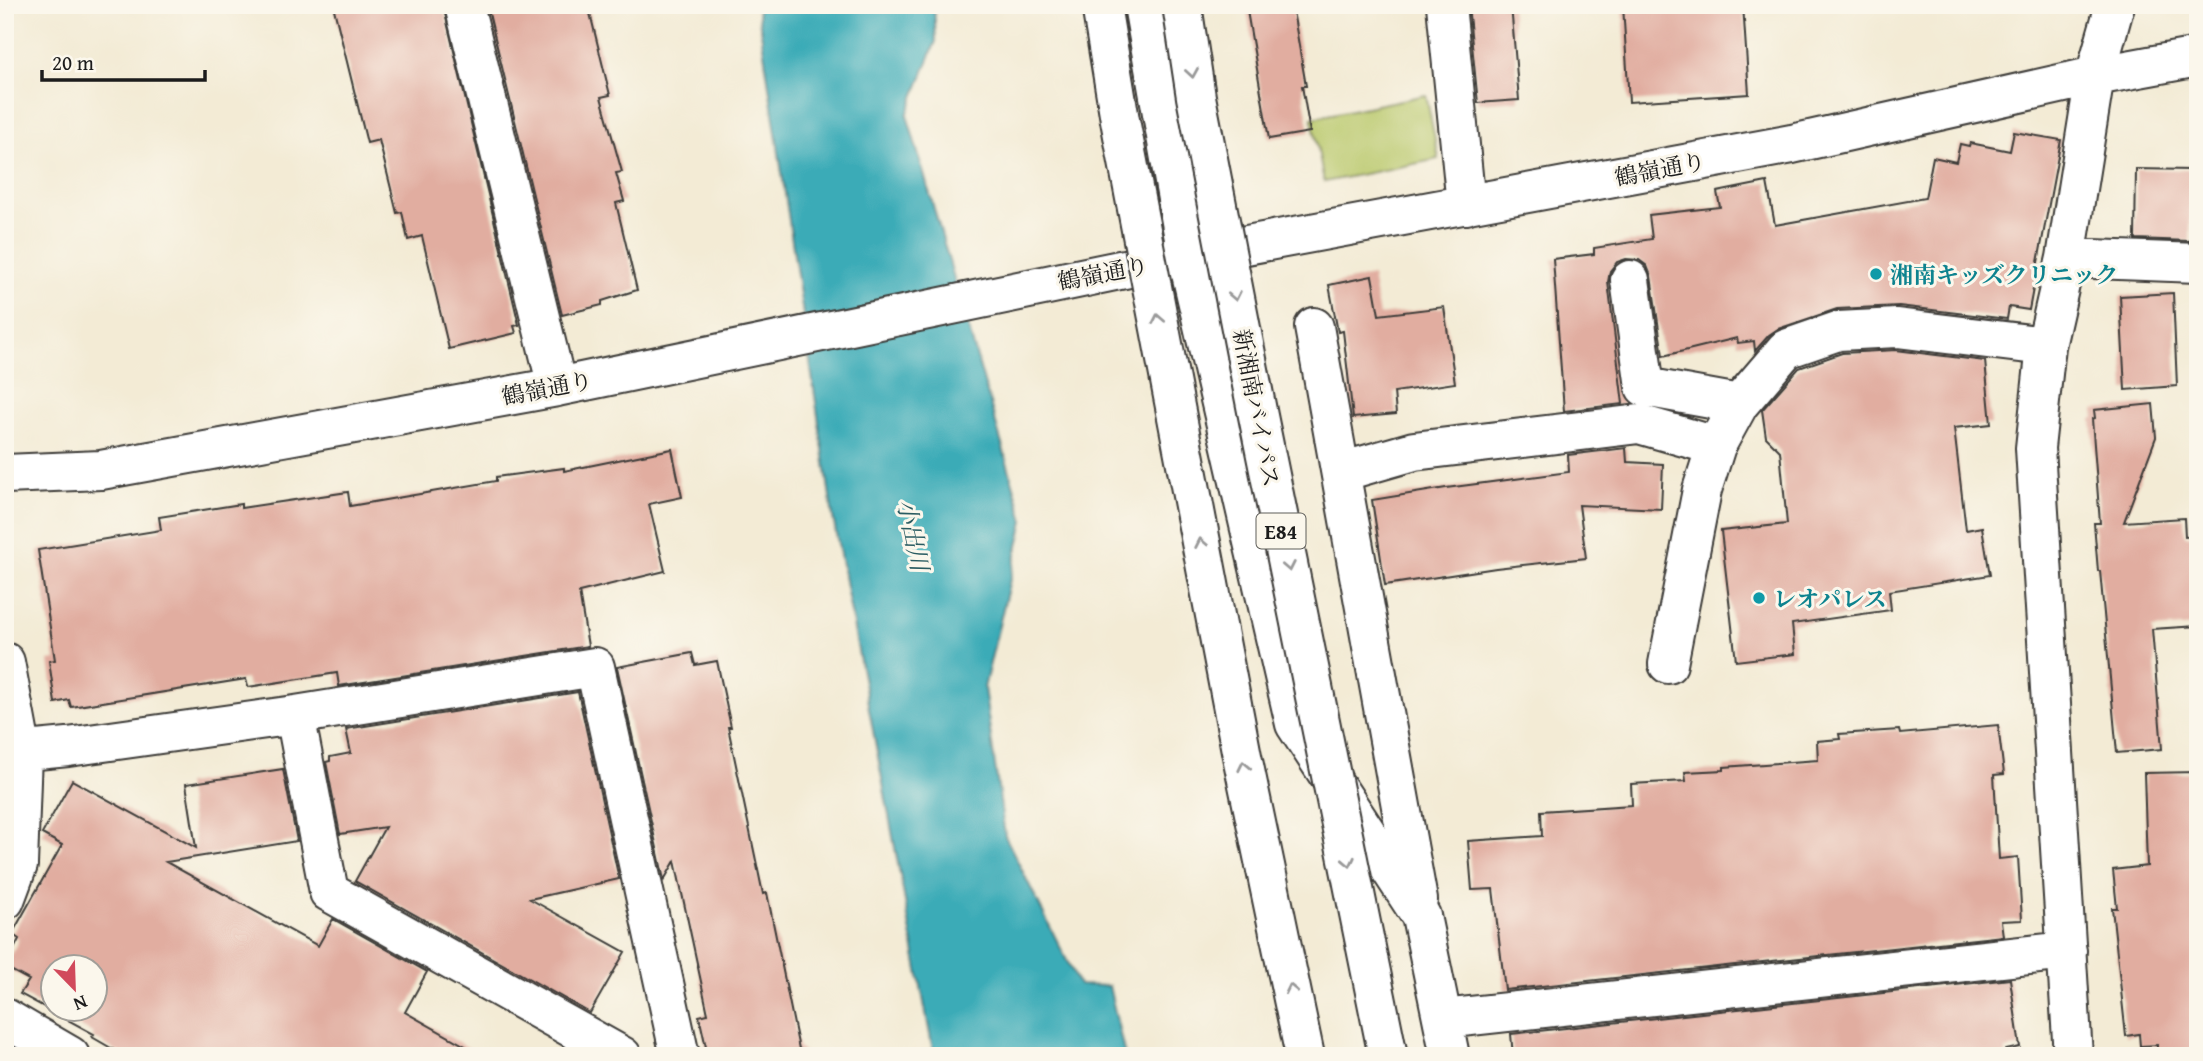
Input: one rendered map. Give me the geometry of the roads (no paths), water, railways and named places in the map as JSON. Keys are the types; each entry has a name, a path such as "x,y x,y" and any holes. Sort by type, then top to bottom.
{"main road":[{"path":"464,5 557,387"},
{"path":"1101,5 1120,120 1242,756 1305,1056"},
{"path":"1143,5 1187,256 1295,724 1421,916"},
{"name":"新湘南バイパス","path":"1182,5 1196,97 1261,430 1388,1056"},
{"path":"1446,5 1466,205"},
{"path":"2073,1056 2035,448 2046,346 2066,258 2095,76 2115,5"},
{"name":"鶴嶺通り","path":"5,474 100,470 557,387 1187,256 1792,144 2095,76 2198,57"},
{"path":"2066,258 2198,263"},
{"path":"1630,280 1645,387 1740,404"},
{"path":"1314,327 1421,916 1450,1056"},
{"path":"1668,664 1702,491 1716,446 1740,404 1786,349 1838,331 1898,328 2046,346"},
{"path":"1341,472 1414,452 1639,424 1716,446"},
{"path":"5,662 13,753 18,865 5,901"},
{"path":"13,753 295,715 595,667 680,1056"},
{"path":"295,715 329,892 622,1056"},
{"path":"1443,1019 2067,951"},
{"path":"5,1018 70,1056"}],"water":[{"name":"小出川","path":"757,5 934,5 936,41 907,115 1024,521 984,688 1005,836 1079,985 1109,986 1125,1056 934,1056 833,517"}],"place":[{"name":"湘南キッズクリニック","path":"1876,274"},
{"name":"レオパレス","path":"1759,598"}]}
